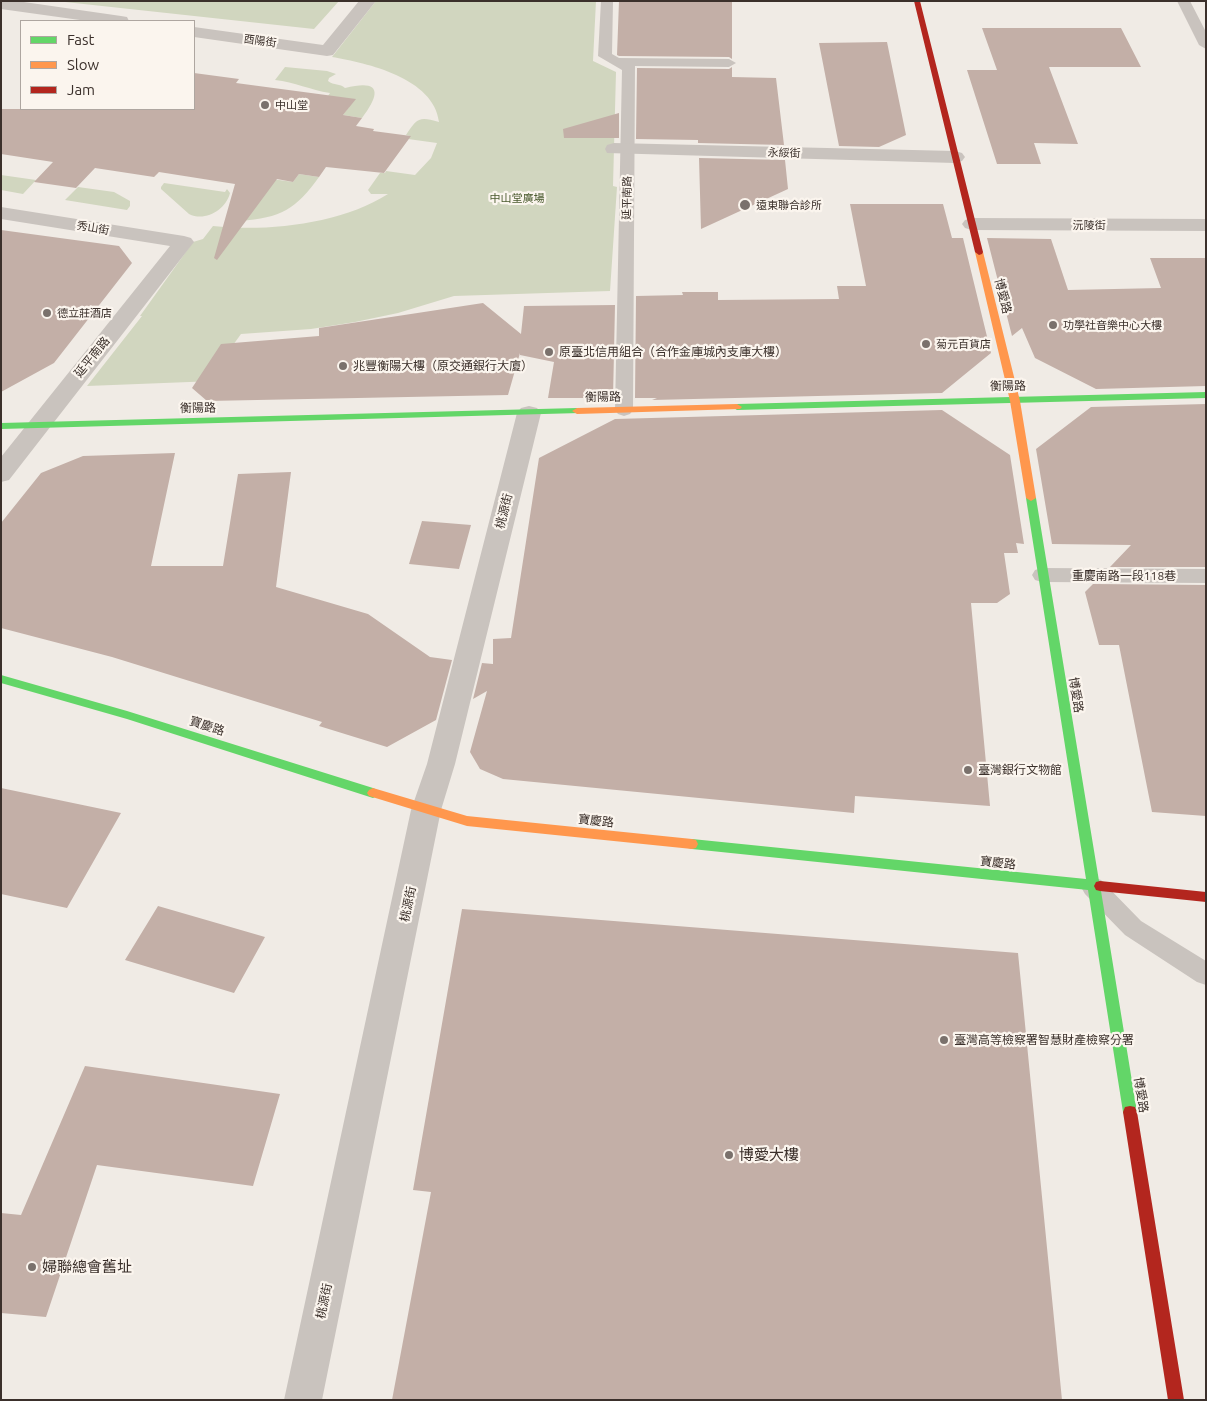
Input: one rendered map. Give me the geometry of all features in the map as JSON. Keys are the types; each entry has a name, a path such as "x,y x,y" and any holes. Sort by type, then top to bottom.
{"street":[{"name":"酉陽街","path":"195,32 327,50 368,1"},
{"name":"博愛路","path":"917,1 1014,399 1176,1400"},
{"path":"1,4 114,20"},
{"name":"永綏街","path":"621,149 955,156"},
{"name":"秀山街","path":"1,213 184,242"},
{"name":"沅陵街","path":"972,224 1206,225"},
{"name":"延平南路","path":"1,474 184,242"},
{"name":"衡陽路","path":"1,426 1206,395"},
{"name":"桃源街","path":"303,1400 426,810 441,764 529,413"},
{"name":"寶慶路","path":"1,679 127,715 426,810 476,822 1093,887 1206,897"}],"lane":[{"name":"延平南路","path":"606,1 604,56 629,68 621,149 624,410"},
{"path":"1183,1 1206,45"},
{"path":"617,62 729,63"},
{"name":"重慶南路一段118巷","path":"1042,575 1206,576"},
{"path":"1093,887 1132,928 1206,974"}],"green space":[{"path":"56,1 339,1 314,29"},
{"name":"中山堂廣場","path":"376,1 596,1 593,61 616,72 613,186 617,187 610,291 454,296 398,313 355,322 311,329 241,334 210,377 215,381 87,386 142,316 140,316 193,242 203,239 213,226 257,228 326,219 369,204 388,194 371,194 368,190 380,173 385,173 386,171 415,175 431,158 437,143 408,139 410,136 406,135 419,120 427,119 439,122 434,107 425,94 397,75 363,64 332,57"},
{"path":"285,67 327,71 336,74 329,78 328,81 345,88 366,85 371,87 374,90 372,102 362,118 343,115 349,107 323,103 330,93 275,80"},
{"path":"299,174 319,177 295,204 277,214 254,220 240,221 265,178 293,182"},
{"path":"1,175 36,180 23,194 1,190"},
{"path":"164,183 225,192 227,189 230,193 224,205 214,213 195,216 189,214 161,189"},
{"path":"78,187 114,192 130,201 130,206 127,210 65,200"}],"building":[{"path":"619,1 732,1 732,59 729,57 617,55"},
{"path":"982,28 1121,28 1141,67 1049,67 1078,144 1034,143 1041,164 997,164 967,70 997,70"},
{"path":"887,42 906,135 879,147 839,146 819,43"},
{"path":"732,67 732,77 776,78 784,145 698,143 698,140 636,139 637,68 729,69"},
{"name":"中山堂","path":"195,73 239,79 236,83 356,99 343,115 362,118 356,126 374,129 373,131 411,136 384,173 326,167 319,177 299,174 293,182 277,179 217,260 214,258 235,184 159,172 154,177 95,168 76,188 34,182 53,162 1,154 1,109 195,110"},
{"path":"619,113 619,138 564,138 563,129"},
{"path":"699,158 785,160 788,189 701,229"},
{"path":"850,204 943,204 952,238 963,238 991,353 942,393 652,400 657,398 635,398 636,296 683,295 682,292 718,292 718,300 839,299 837,286 866,286"},
{"name":"德立莊酒店","path":"1,230 119,246 132,263 54,363 1,392"},
{"path":"987,238 1051,239 1068,290 1161,288 1150,258 1206,258 1206,386 1096,389 1035,358 1022,328 1012,336"},
{"name":"兆豐衡陽大樓（原交通銀行大廈）","path":"483,303 521,334 524,306 615,305 613,398 548,398 554,362 520,355 520,353 508,395 207,401 192,388 221,344 319,336 319,328"},
{"path":"1206,404 1206,567 1110,567 1131,545 1052,544 1036,449 1091,407"},
{"path":"942,410 1010,455 1024,544 1016,543 1018,553 1004,553 1010,594 997,603 971,603 990,806 855,796 854,813 503,779 480,769 470,752 487,691 473,699 482,663 493,664 493,639 511,638 539,458 615,419"},
{"path":"175,453 151,566 223,566 238,474 291,472 276,587 368,614 430,657 452,660 436,720 387,747 319,726 322,722 112,657 1,628 1,523 41,473 83,456"},
{"path":"422,521 471,525 459,569 409,564"},
{"path":"1093,584 1206,585 1206,816 1152,812 1119,645 1099,645 1085,592"},
{"path":"1,788 121,813 67,908 1,894"},
{"path":"158,906 265,937 234,993 125,960"},
{"name":"博愛大樓","path":"462,909 1018,953 1062,1400 392,1400 431,1192 413,1190"},
{"path":"85,1066 280,1094 253,1186 97,1165 46,1317 1,1313 1,1213 21,1215"}],"traffic: fast":[{"path":"737,407 1206,395"},
{"path":"1,426 577,411"},
{"path":"1031,498 1130,1112"},
{"path":"1,679 127,715 373,793"},
{"path":"692,844 1100,886"}],"traffic: slow":[{"path":"979,252 1015,401 1031,498"},
{"path":"577,411 737,407"},
{"path":"373,793 467,821 692,844"}],"traffic: jam":[{"path":"917,1 979,252"},
{"path":"1100,886 1206,897"},
{"path":"1130,1112 1176,1400"}],"place":[{"name":"中山堂","path":"265,105"},
{"name":"遠東聯合診所","path":"745,205"},
{"name":"德立莊酒店","path":"47,313"},
{"name":"功學社音樂中心大樓","path":"1053,325"},
{"name":"菊元百貨店","path":"926,344"},
{"name":"原臺北信用組合（合作金庫城內支庫大樓）","path":"549,352"},
{"name":"兆豐衡陽大樓（原交通銀行大廈）","path":"343,366"},
{"name":"臺灣銀行文物館","path":"968,770"},
{"name":"臺灣高等檢察署智慧財產檢察分署","path":"944,1040"},
{"name":"博愛大樓","path":"729,1155"},
{"name":"婦聯總會舊址","path":"32,1267"}]}
